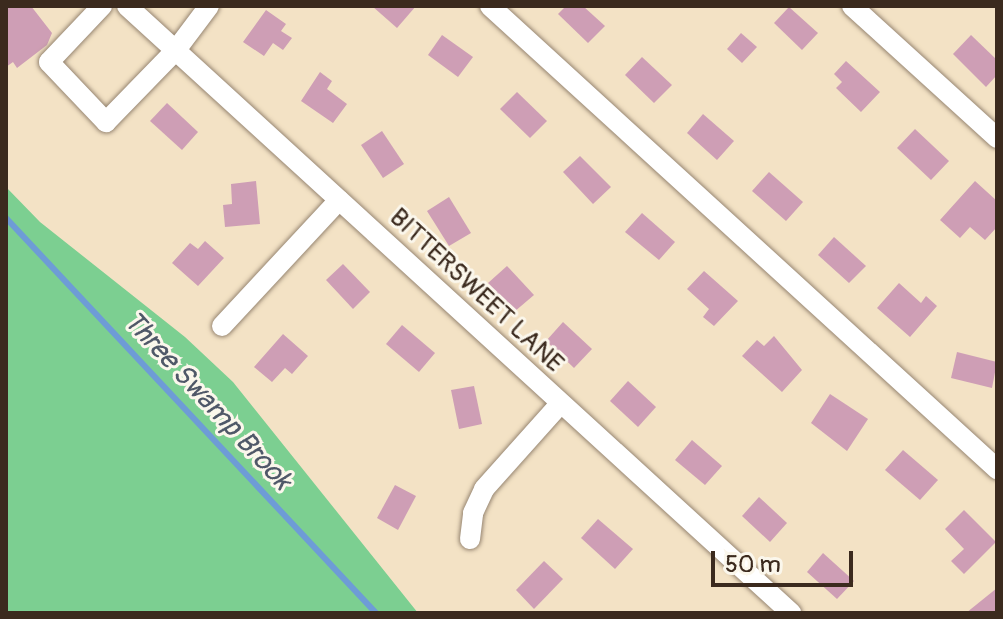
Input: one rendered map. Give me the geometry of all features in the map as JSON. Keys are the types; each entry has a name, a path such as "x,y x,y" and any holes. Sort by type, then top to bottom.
{"street":[{"path":"102,6 49,62 106,122 176,50 209,6"},
{"name":"BITTERSWEET LANE","path":"127,6 791,613"},
{"path":"490,6 994,459"},
{"path":"852,6 997,138"},
{"path":"222,326 339,200"},
{"path":"470,539 473,513 484,489 560,404"}],"green space":[{"path":"6,187 40,222 185,337 233,382 418,613 6,613"}],"building":[{"path":"6,6 31,6 52,33 47,45 17,68 13,62 6,67"},
{"path":"372,6 416,6 397,28"},
{"path":"566,6 583,6 605,26 588,43 558,14"},
{"path":"789,7 818,33 802,50 774,23"},
{"path":"266,10 286,24 281,31 292,38 283,50 273,43 264,56 243,42"},
{"path":"741,33 757,47 742,63 727,49"},
{"path":"442,35 473,57 458,77 428,55"},
{"path":"971,35 997,60 997,75 986,87 953,54"},
{"path":"642,57 672,85 654,103 625,75"},
{"path":"846,61 880,92 861,112 836,88 842,82 834,74"},
{"path":"320,72 332,81 327,89 347,104 333,123 301,101"},
{"path":"517,92 547,121 530,138 500,109"},
{"path":"167,103 198,132 182,150 150,121"},
{"path":"703,114 734,141 717,160 687,133"},
{"path":"915,129 949,161 931,180 897,148"},
{"path":"382,131 404,164 383,178 361,145"},
{"path":"580,156 611,187 593,204 563,172"},
{"path":"769,172 803,202 786,221 752,191"},
{"path":"256,181 260,224 225,227 223,205 232,204 231,184"},
{"path":"975,181 997,201 997,227 985,240 970,227 960,238 940,220"},
{"path":"449,197 471,233 449,246 427,211"},
{"path":"642,213 675,242 659,260 625,232"},
{"path":"834,237 866,266 849,283 818,255"},
{"path":"205,241 224,258 198,286 172,263 190,243 198,249"},
{"path":"343,264 370,292 353,309 326,280"},
{"path":"507,266 534,295 514,312 488,283"},
{"path":"704,271 738,301 714,326 703,317 709,309 687,289"},
{"path":"899,283 921,303 926,296 937,306 910,337 877,308"},
{"path":"563,322 592,349 574,368 546,341"},
{"path":"402,325 435,353 419,372 386,344"},
{"path":"283,334 308,356 292,374 285,368 272,382 254,367"},
{"path":"774,336 802,370 782,392 742,356 757,340 764,346"},
{"path":"957,352 997,362 992,388 951,378"},
{"path":"628,381 656,407 638,427 610,401"},
{"path":"474,386 482,424 459,429 451,390"},
{"path":"830,394 868,419 847,451 811,423"},
{"path":"692,440 722,466 705,485 675,460"},
{"path":"903,450 938,480 920,500 885,470"},
{"path":"395,485 416,496 398,530 377,518"},
{"path":"759,497 787,523 770,542 742,516"},
{"path":"964,510 996,542 964,574 951,561 964,549 945,529"},
{"path":"598,519 633,549 615,569 581,538"},
{"path":"823,553 854,581 837,599 807,572"},
{"path":"544,561 563,579 534,609 516,590"},
{"path":"997,588 997,613 966,613"}],"waterway":[{"name":"Three Swamp Brook","path":"6,218 376,613"}]}
